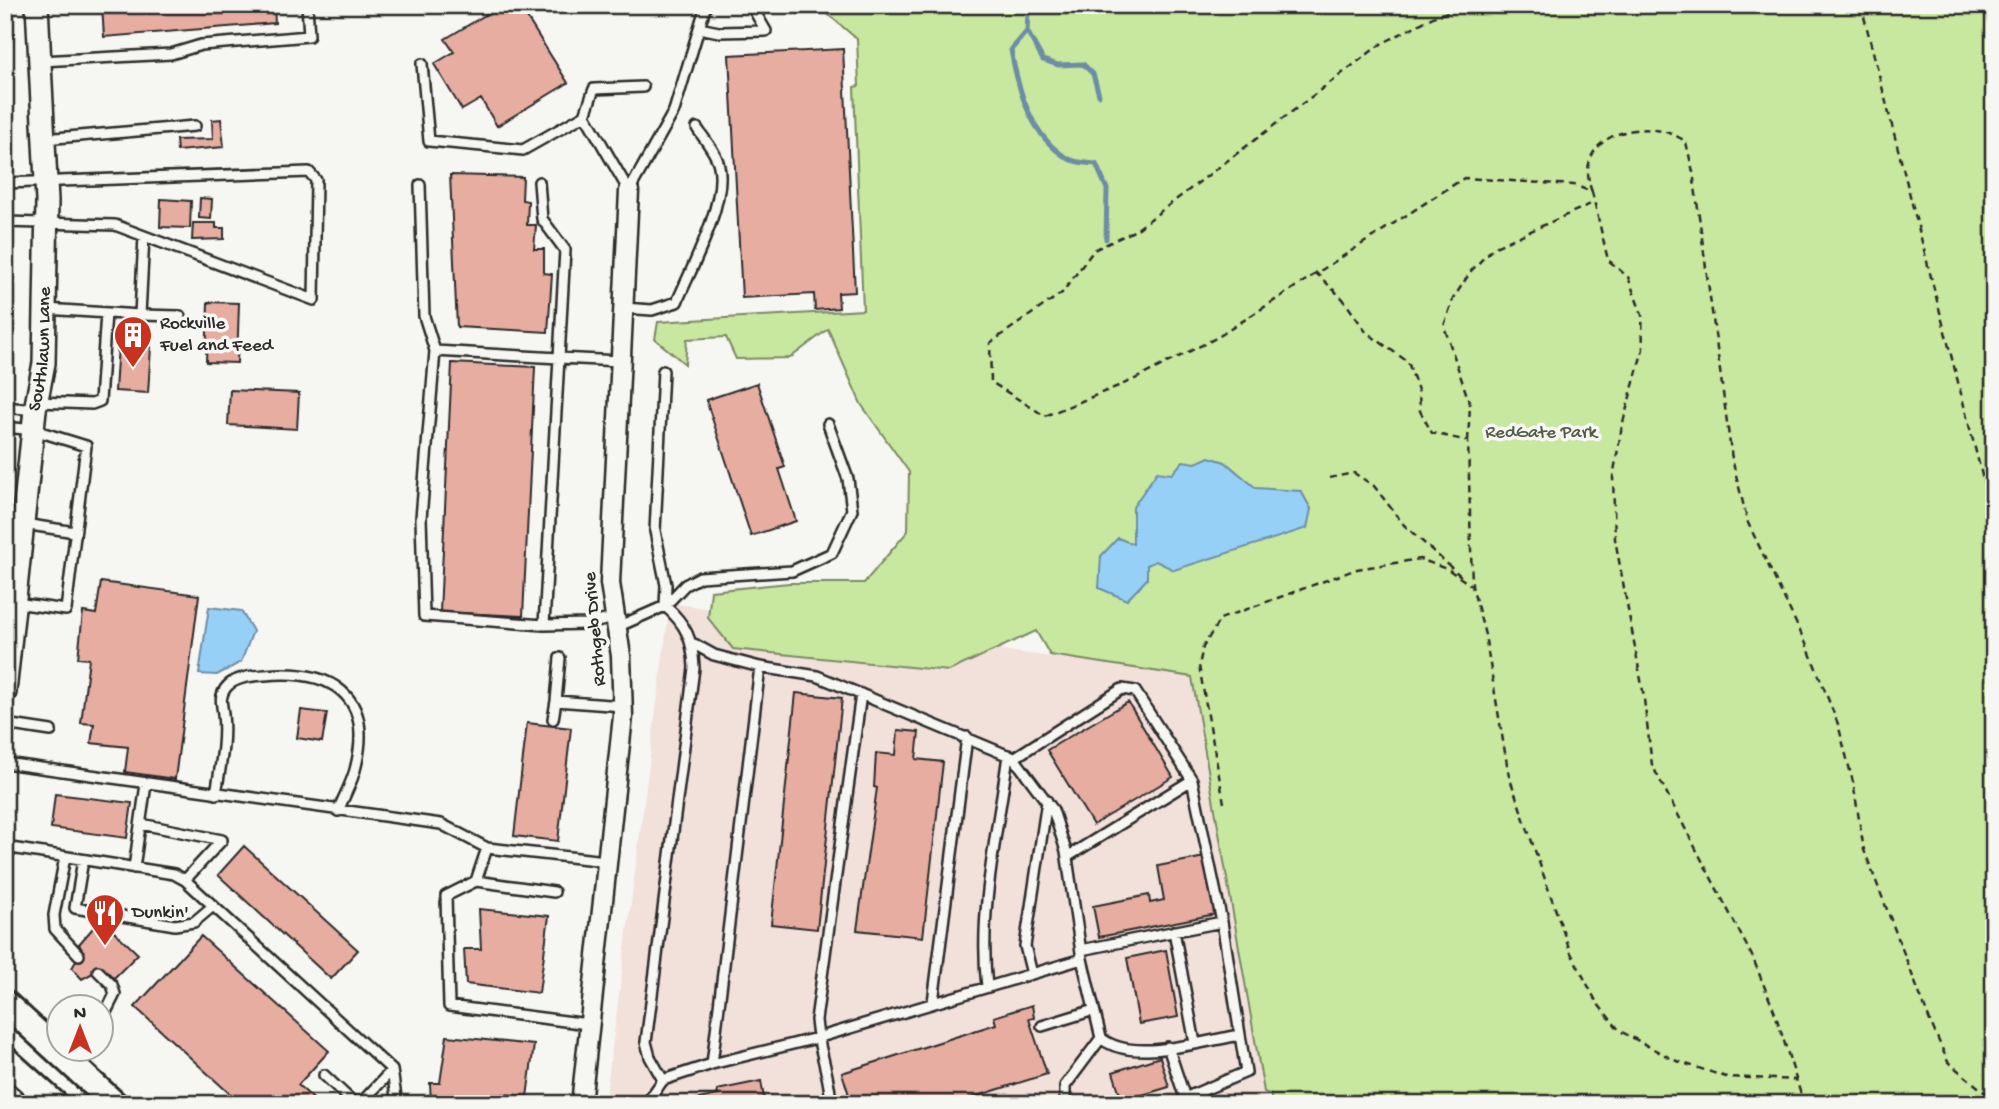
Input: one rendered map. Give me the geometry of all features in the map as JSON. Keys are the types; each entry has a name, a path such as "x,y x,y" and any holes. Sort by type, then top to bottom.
{"main road":[{"path":"5,1003 115,1104"},
{"path":"5,1059 55,1104"}],"street":[{"name":"Southlawn Lane","path":"5,691 16,603 13,561 15,523 44,363 47,222 37,5"},
{"name":"Rothgeb Drive","path":"581,1104 623,706 610,583 629,191"}],"lane":[{"path":"40,61 171,54 201,45 309,36 307,5"},
{"path":"629,191 674,111 706,5"},
{"path":"699,28 719,32 766,31 751,5"},
{"path":"422,64 429,141 523,150 585,115 594,89 643,87"},
{"path":"585,115 629,191"},
{"path":"44,139 195,126"},
{"path":"623,308 652,310 677,302 699,250 720,183 719,164 697,128"},
{"path":"5,183 309,172 316,180 314,300 115,225 5,222"},
{"path":"539,182 542,219 565,250 544,625"},
{"path":"420,185 424,316 435,351 421,518 424,615 544,625 616,623 665,606 685,585 700,578 792,571 832,553 852,510 848,479 828,424"},
{"path":"139,314 144,236"},
{"path":"45,309 180,316"},
{"path":"5,427 35,414 100,401 106,313"},
{"path":"435,351 620,361"},
{"path":"663,370 655,531 666,585 665,606"},
{"path":"5,407 35,414 86,446 66,610 16,603"},
{"path":"15,523 75,533"},
{"path":"663,1080 650,1058 646,1042 694,668 694,644 682,621 665,606"},
{"path":"694,644 714,655 760,667 817,676 1011,756 1046,801 1067,857 1082,954 1101,1038 1110,1046 1131,1051 1240,1035"},
{"path":"552,719 560,658"},
{"path":"712,1064 760,667"},
{"path":"216,794 224,740 221,698 227,686 245,677 282,674 314,677 342,689 356,714 360,738 356,766 338,811"},
{"path":"986,987 982,949 985,916 1011,756 1115,691 1135,691 1192,780 1222,922 1246,1072 1185,1098 1168,1047"},
{"path":"831,1104 830,1082 817,1038 816,1020 861,694"},
{"path":"555,701 623,706"},
{"path":"5,724 51,731"},
{"path":"933,1002 967,737"},
{"path":"5,763 441,824 486,848 606,860"},
{"path":"1067,857 1192,780"},
{"path":"134,868 146,783"},
{"path":"1032,974 1026,946 1046,801"},
{"path":"142,824 222,840 185,880"},
{"path":"5,847 174,874 185,880 392,1070 397,1104"},
{"path":"476,881 486,848"},
{"path":"65,857 54,915 55,929 79,955"},
{"path":"83,860 75,908 176,925 194,922 213,906"},
{"path":"554,892 476,881 446,896 449,1006 588,1024"},
{"path":"646,1104 663,1080 712,1064 817,1038 1032,974 1082,954 1222,922"},
{"path":"1174,931 1195,1043"},
{"path":"98,971 112,985 115,993"},
{"path":"1042,1026 1094,1010"},
{"path":"1065,1104 1065,1086 1101,1038"},
{"path":"324,1075 358,1104 392,1070"}],"path":[{"path":"1470,5 1435,16 1381,44 1136,230 1094,250 1062,293 990,344 991,382 1045,416 1133,380 1219,337 1315,272 1464,178 1574,185 1592,192"},
{"path":"1861,5 1994,522"},
{"path":"1804,1104 1776,1013 1752,956 1652,765 1643,691 1615,539 1613,477 1622,426 1643,349 1642,315 1628,277 1608,260 1588,175 1591,157 1604,139 1617,132 1668,133 1686,142 1693,172 1732,458 1748,523 1808,648 1838,724 1853,782 1864,850 1930,1021 1948,1062 1994,1100"},
{"path":"1595,202 1493,248 1471,271 1453,299 1444,326 1470,405 1468,441 1472,586 1485,635 1509,776 1570,951 1597,1003 1620,1031 1674,1060 1727,1077 1796,1080"},
{"path":"1315,272 1343,299 1366,332 1408,362 1419,393 1420,411 1432,433 1468,441"},
{"path":"1329,478 1354,473 1374,486 1404,525 1472,586"},
{"path":"1224,803 1199,666 1203,647 1220,619 1357,569 1420,559 1449,570 1472,586"}],"shaded area":[{"path":"670,603 1192,677 1264,1091 1271,1094 1251,1104 608,1104 606,1095"}],"green space":[{"name":"RedGate Park","path":"817,5 1994,5 1994,1104 1273,1104 1270,1094 1264,1092 1192,677 1050,655 1036,631 949,671 733,649 708,618 711,591 789,583 864,583 908,531 909,472 861,404 828,329 790,358 736,359 726,337 687,339 685,364 655,339 658,322 863,310 854,87 859,86 857,39"}],"water":[{"path":"1209,457 1225,462 1256,488 1301,491 1311,509 1307,528 1174,570 1156,561 1147,565 1147,579 1127,600 1099,588 1101,556 1118,538 1133,544 1133,507 1157,472 1172,474 1183,461 1196,463"},
{"path":"209,607 241,611 253,631 241,662 217,675 199,674"}],"building":[{"path":"102,5 274,5 275,23 104,37"},
{"path":"502,5 519,5 568,83 497,126 481,99 462,110 434,64 454,52 445,39"},
{"path":"843,49 855,292 838,293 839,308 815,310 814,294 742,298 729,55"},
{"path":"221,119 224,147 177,151 176,140 213,139 212,120"},
{"path":"450,175 523,177 522,200 528,201 527,225 536,225 534,249 544,249 544,273 552,274 548,332 457,327"},
{"path":"200,198 212,199 211,219 199,218"},
{"path":"161,199 191,201 190,228 160,227"},
{"path":"193,223 216,223 216,228 224,228 224,239 192,240"},
{"path":"208,302 239,303 237,363 206,362"},
{"name":"Rockville Fuel and Feed","path":"118,344 151,347 148,393 115,391"},
{"path":"452,363 535,367 523,616 440,612"},
{"path":"757,383 785,467 779,469 796,521 751,536 706,400"},
{"path":"230,390 299,393 297,429 228,425"},
{"path":"101,582 199,595 175,779 125,772 128,747 91,743 94,724 81,723 89,659 78,658 83,612 96,614"},
{"path":"796,693 842,698 817,929 771,924"},
{"path":"1128,702 1173,777 1093,825 1047,750"},
{"path":"301,710 327,713 322,742 297,738"},
{"path":"527,723 571,728 558,841 514,836"},
{"path":"898,730 919,732 916,759 943,762 923,937 857,930 877,788 874,787 876,753 896,755"},
{"path":"55,794 132,803 127,838 51,828"},
{"path":"244,846 358,950 331,979 218,875"},
{"path":"1205,857 1216,914 1099,937 1093,906 1149,895 1150,903 1164,900 1158,866"},
{"path":"479,909 549,916 539,993 466,984 464,949 481,949"},
{"name":"Dunkin'","path":"101,919 138,954 113,979 102,968 82,979 72,968 82,950 79,944"},
{"path":"201,936 329,1051 298,1085 319,1104 241,1104 135,1007"},
{"path":"1166,950 1178,1017 1139,1024 1127,958"},
{"path":"1032,1005 1034,1018 1029,1019 1047,1074 952,1104 852,1104 842,1073 996,1024 994,1017"},
{"path":"447,1036 534,1045 527,1097 503,1094 502,1104 431,1104 430,1083 440,1083"},
{"path":"1160,1057 1169,1087 1122,1101 1113,1072"},
{"path":"761,1081 765,1104 688,1104 688,1101 718,1095 717,1090"}],"waterway":[{"path":"1019,5 1028,11 1027,31 1011,50 1022,96 1036,126 1056,150 1072,160 1096,164 1107,189 1106,239"},
{"path":"1027,31 1043,60 1058,65 1083,64 1093,74 1099,95"}],"place":[{"name":"Rockville Fuel and Feed","path":"133,369"},
{"name":"Dunkin'","path":"105,947"}]}
